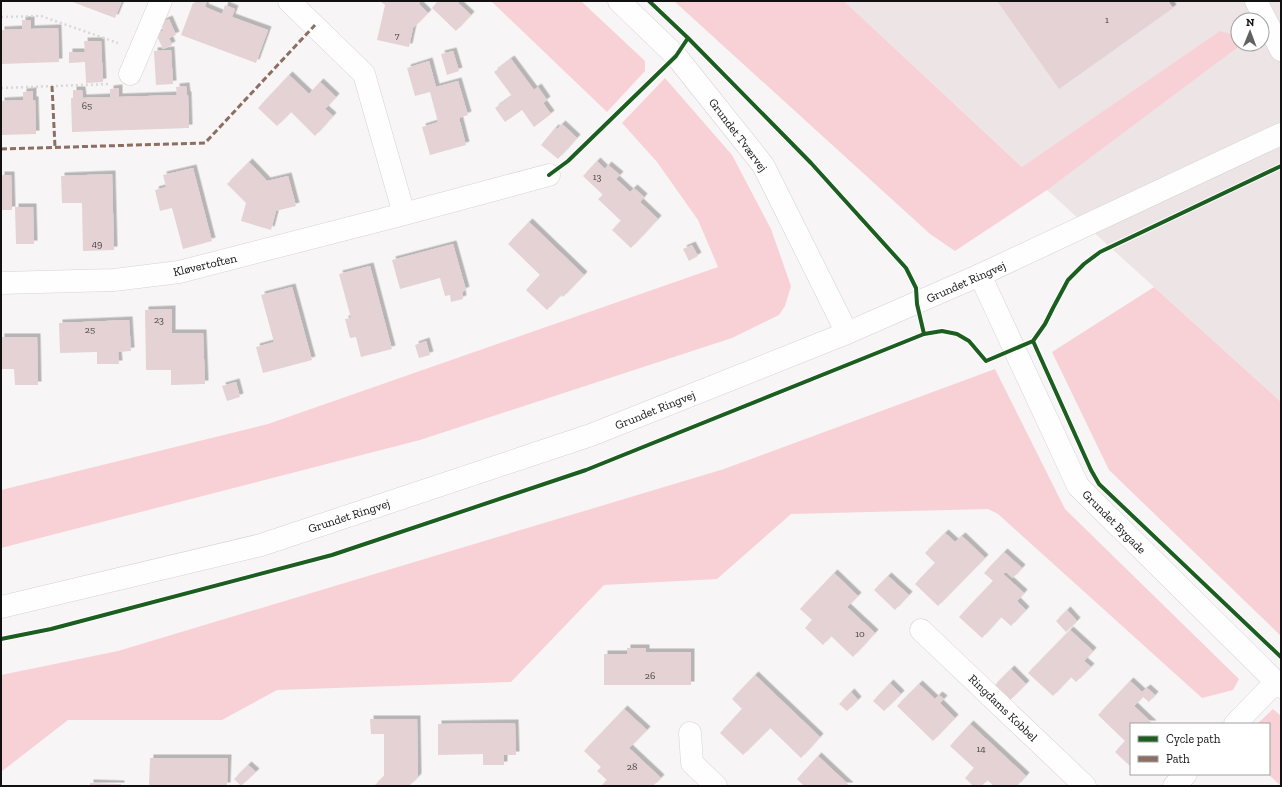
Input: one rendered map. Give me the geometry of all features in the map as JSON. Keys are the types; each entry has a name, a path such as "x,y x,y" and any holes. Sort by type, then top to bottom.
{"street":[{"path":"130,74 161,1"},
{"path":"289,1 364,74 404,214"},
{"name":"Grundet Tværvej","path":"619,1 676,56 763,165 847,333"},
{"path":"1256,1 1281,50"},
{"name":"Grundet Ringvej","path":"1,607 261,546 592,435 847,333 980,275 1281,134"},
{"name":"Kløvertoften","path":"1,283 114,280 179,272 549,175"},
{"name":"Grundet Bygade","path":"980,275 1078,486 1278,684"},
{"name":"Ringdams Kobbel","path":"920,630 1085,786"},
{"path":"1236,723 1278,684"},
{"path":"690,733 692,763 716,786"},
{"path":"1174,786 1185,775"}],"path":[{"path":"1,17 41,16 100,38 140,49"},
{"path":"1,88 128,84 130,74"}],"shaded area":[{"path":"491,1 581,1 645,61 645,71 607,112"},
{"path":"674,1 844,1 1022,167 1220,31 1230,34 1230,52 1231,52 1047,190 955,251 930,234"},
{"path":"844,1 1281,1 1281,402 1047,190"},
{"path":"665,78 732,155 771,229 791,286 785,306 779,315 732,338 420,440 1,548 1,490 268,424 718,267 698,220 657,162 622,123"},
{"path":"1154,287 1281,402 1281,636 1109,470 1052,352"},
{"path":"995,369 1065,509 1239,679 1233,690 1202,698 998,514 988,509 791,514 717,579 604,585 511,682 277,690 222,720 68,720 1,772 1,675 118,651 724,469"},
{"path":"1273,709 1281,716 1281,786 1269,775 1270,723 1258,723"}],"building":[{"path":"70,1 122,1 115,18"},
{"path":"197,1 207,1 205,7 222,14 225,5 235,9 232,17 268,30 256,63 181,35 193,3 196,4"},
{"path":"380,1 420,1 419,4 428,13 413,28 409,47 377,40 385,5"},
{"path":"438,1 459,1 458,3 471,15 456,31 432,8"},
{"path":"997,1 1168,1 1173,8 1059,89"},
{"path":"169,19 176,35 169,38 172,45 163,49 156,34 164,30 160,23"},
{"path":"22,20 31,20 31,29 58,28 59,62 1,64 1,30 22,29"},
{"path":"84,41 101,41 103,82 86,83 85,62 69,63 69,52 85,52"},
{"path":"171,50 173,84 156,85 154,51"},
{"path":"453,51 459,71 447,75 441,54"},
{"path":"511,59 534,90 538,87 547,100 543,103 551,114 534,127 522,110 505,122 495,108 512,96 494,72"},
{"path":"429,61 436,87 458,81 468,115 459,118 466,145 430,155 422,127 438,122 430,92 415,96 407,68"},
{"path":"289,75 309,94 320,82 336,97 325,109 333,116 315,136 291,112 277,126 258,108"},
{"path":"186,86 188,95 189,128 72,132 71,98 73,98 73,90 82,90 83,98 110,97 110,89 119,88 119,97 177,95 176,87"},
{"path":"33,91 33,100 35,100 36,134 1,135 1,101 23,100 23,92"},
{"path":"562,124 577,138 558,159 541,145 555,128 557,129"},
{"path":"597,161 605,169 608,165 620,175 616,179 630,192 634,188 644,197 640,202 658,219 631,248 612,230 621,221 598,199 603,195 583,176"},
{"path":"249,162 267,181 288,176 296,206 276,211 271,230 241,221 246,203 227,184"},
{"path":"193,168 212,241 183,249 172,208 160,211 155,190 166,187 163,175"},
{"path":"112,174 114,250 83,251 82,203 62,203 61,176"},
{"path":"1,175 11,175 12,210 1,210"},
{"path":"15,207 33,207 34,244 16,244"},
{"path":"529,222 584,275 563,297 561,295 547,310 526,290 540,275 508,244"},
{"path":"453,244 466,290 462,292 463,299 451,302 450,295 445,296 440,278 400,289 392,260"},
{"path":"692,245 698,256 689,261 683,249"},
{"path":"370,266 392,349 361,357 356,337 350,338 345,319 351,318 339,274"},
{"path":"292,287 312,360 263,373 256,347 274,342 261,295"},
{"path":"172,309 172,333 203,333 205,384 171,385 171,370 146,370 145,310"},
{"path":"129,320 131,351 118,352 119,364 97,364 97,352 60,353 59,323"},
{"path":"1,337 37,337 38,385 15,385 14,369 1,369"},
{"path":"426,341 430,355 419,358 415,345"},
{"path":"236,382 240,397 227,401 222,386"},
{"path":"945,533 955,542 962,536 985,558 938,606 915,584 935,563 925,553"},
{"path":"1004,552 1022,568 1013,578 1006,572 1003,574 1024,593 1017,601 1026,610 1011,626 1001,617 982,638 959,617 993,581 984,573"},
{"path":"834,573 858,596 847,607 875,633 853,657 831,636 823,645 805,628 812,620 800,609"},
{"path":"888,576 909,595 895,610 874,590"},
{"path":"1067,610 1077,621 1066,632 1056,621"},
{"path":"1070,630 1093,651 1084,661 1091,667 1076,682 1071,677 1053,696 1028,673"},
{"path":"627,648 646,648 646,652 691,652 691,685 604,685 604,654 627,654"},
{"path":"1011,669 1026,684 1009,701 994,686"},
{"path":"755,675 820,737 801,758 770,728 743,755 720,733 742,709 732,699"},
{"path":"1130,681 1142,692 1147,688 1155,695 1149,702 1143,697 1134,706 1152,723 1130,723 1130,766 1115,752 1125,741 1098,715"},
{"path":"890,683 901,694 884,711 873,701"},
{"path":"919,684 935,699 939,695 944,699 940,703 955,718 933,741 897,706"},
{"path":"851,692 858,700 847,711 839,704"},
{"path":"624,709 647,730 629,748 661,778 653,786 601,786 607,780 597,771 601,767 584,751"},
{"path":"370,719 417,719 418,777 409,786 374,786 384,776 384,734 371,734"},
{"path":"515,723 516,755 504,755 504,765 483,765 483,754 438,755 438,724"},
{"path":"970,724 1026,776 1017,786 994,786 987,780 982,786 973,786 965,778 974,768 950,746"},
{"path":"818,756 850,786 804,786 797,779"},
{"path":"150,758 228,758 227,786 149,786"},
{"path":"248,765 256,772 241,786 234,779"},
{"path":"90,783 121,784 121,786 90,786"}],"marked path":[{"path":"1,149 205,143 315,25"},
{"path":"52,86 55,147"}],"cycle path":[{"path":"649,1 688,38 811,163 906,268 916,288 917,304 924,334"},
{"path":"549,175 568,161 676,56 688,38"},
{"path":"1,639 51,629 332,555 586,470 924,334 942,331 957,334 969,341 986,361 1033,341 1045,324 1068,280 1084,264 1100,252 1281,166"},
{"path":"1033,341 1091,470 1099,484 1281,657"}]}
